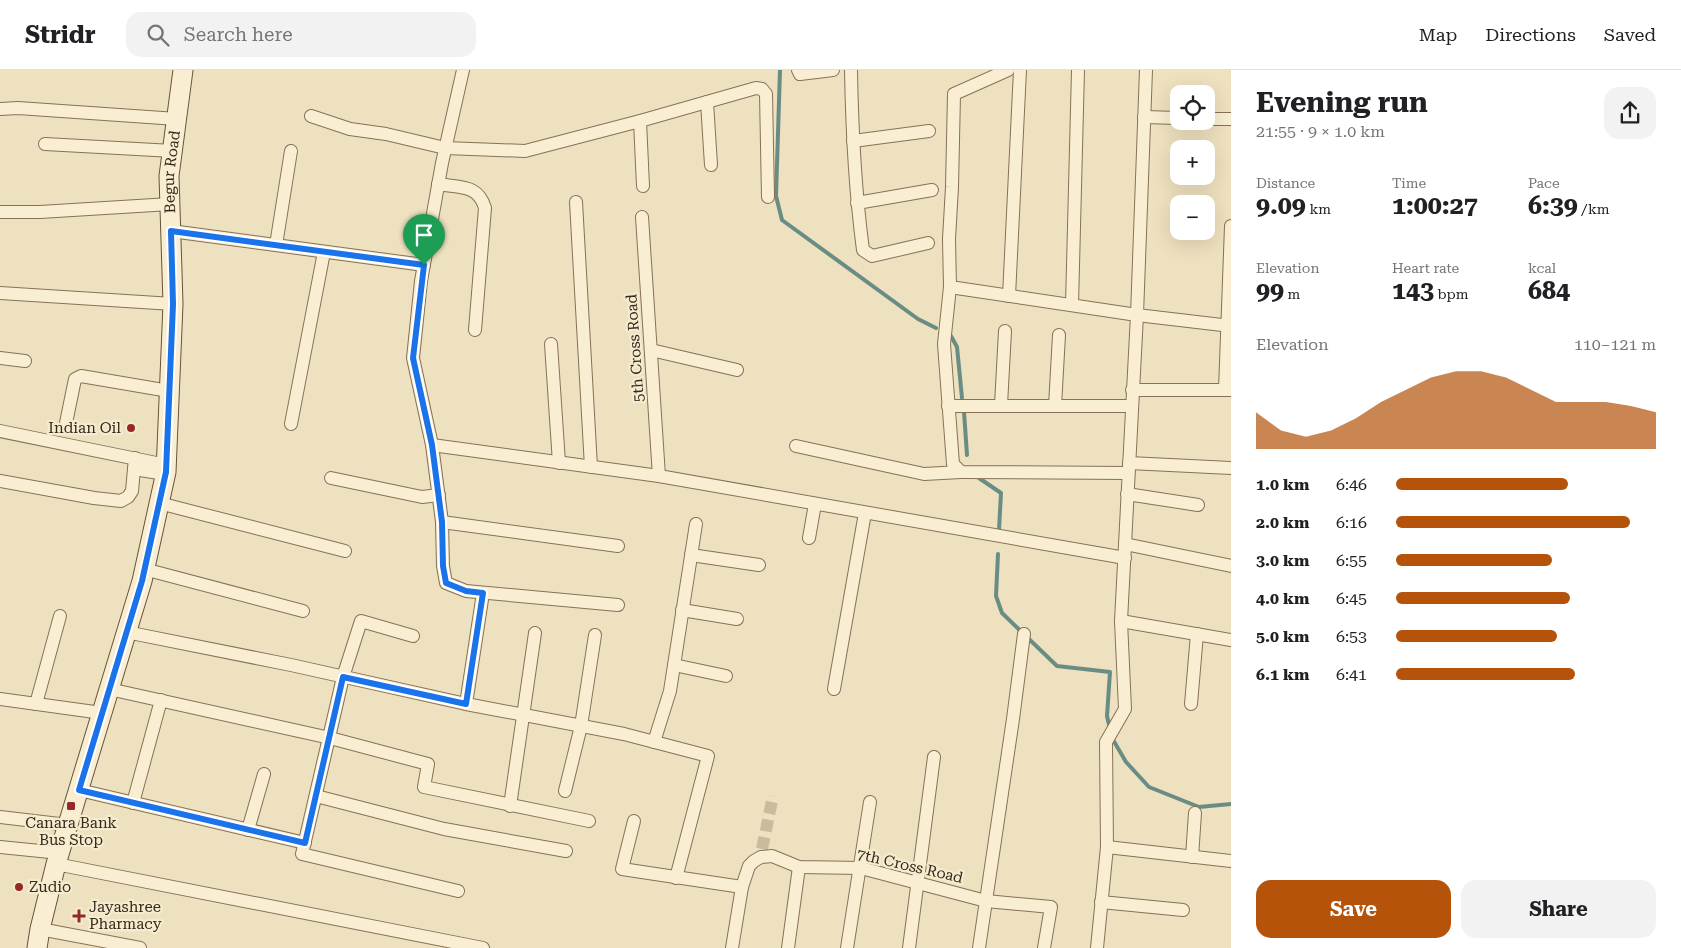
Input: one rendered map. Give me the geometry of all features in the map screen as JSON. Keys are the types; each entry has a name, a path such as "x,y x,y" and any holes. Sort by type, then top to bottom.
{"main road":[{"name":"Begur Road","path":"37,948 58,858 144,569 166,470 173,304 169,176 183,70"}],"street":[{"path":"463,70 438,184 424,265 413,358 432,445 442,522 443,566 446,583 466,591 618,605"},
{"path":"798,70 800,74 833,70"},
{"path":"851,70 857,203 863,250 872,256 928,244"},
{"path":"960,472 953,464 944,344 950,287 949,239 954,94 1008,70"},
{"path":"1009,296 1020,70"},
{"path":"1072,305 1078,70"},
{"path":"1096,948 1106,846 1106,742 1125,709 1121,621 1137,315 1146,70"},
{"path":"311,116 350,129 386,134 445,148 525,151 756,88 762,89 766,94 768,196"},
{"path":"707,102 711,165"},
{"path":"0,109 18,108 177,119"},
{"path":"1144,117 1170,118"},
{"path":"1215,119 1231,119"},
{"path":"640,121 643,186"},
{"path":"853,142 929,131"},
{"path":"46,144 172,151"},
{"path":"276,245 291,151"},
{"path":"438,184 476,191 482,199 485,208 474,330"},
{"path":"857,203 932,190"},
{"path":"576,202 590,467"},
{"path":"0,212 40,212 170,204"},
{"name":"5th Cross Road","path":"642,217 659,476"},
{"path":"1132,390 1228,390 1231,226"},
{"path":"171,231 424,265"},
{"path":"291,424 324,252"},
{"path":"950,287 1137,315 1229,326"},
{"path":"0,293 173,304"},
{"path":"1001,405 1005,331"},
{"path":"1054,406 1059,335"},
{"path":"551,344 559,463"},
{"path":"651,350 737,370"},
{"path":"0,358 25,361"},
{"path":"66,423 75,379 80,376 169,392"},
{"path":"948,406 1132,406"},
{"path":"0,431 166,470"},
{"path":"432,445 659,476 1125,558"},
{"path":"796,446 924,474 1129,468 1231,468"},
{"path":"0,481 94,498 121,500 128,497 132,491 134,464"},
{"path":"331,478 422,497 439,495"},
{"path":"1127,494 1198,504"},
{"path":"159,503 345,551"},
{"path":"809,538 815,504"},
{"path":"834,690 865,513"},
{"path":"442,522 618,546"},
{"path":"654,742 670,691 696,524"},
{"path":"1125,544 1231,564"},
{"path":"691,555 759,565"},
{"path":"144,569 303,611"},
{"path":"466,704 483,593"},
{"path":"682,610 737,619"},
{"path":"36,704 60,616"},
{"path":"413,636 362,621 343,677 302,854 458,891"},
{"path":"1121,621 1231,640"},
{"path":"126,632 466,704 624,734 708,756 676,878"},
{"path":"510,806 535,634"},
{"path":"979,948 1024,634"},
{"path":"1191,704 1197,634"},
{"path":"565,791 581,726 595,635"},
{"path":"674,665 726,676"},
{"path":"109,689 330,738 428,764 424,787 589,821"},
{"path":"133,803 161,700"},
{"path":"1,703 36,704 102,713"},
{"path":"909,948 934,757"},
{"path":"248,830 264,774"},
{"path":"79,790 305,843"},
{"path":"316,796 444,830 566,851"},
{"path":"847,948 870,802"},
{"path":"1192,856 1195,813"},
{"path":"0,817 68,825"},
{"path":"634,821 622,869 742,888"},
{"path":"1106,846 1231,861"},
{"path":"0,847 483,948"},
{"name":"7th Cross Road","path":"732,948 742,888 749,866 762,853 799,867 861,868 986,900 1051,907 1044,948"},
{"path":"788,948 799,867"},
{"path":"1101,902 1183,910"},
{"path":"40,929 121,946 140,948"}],"waterway":[{"path":"780,70 776,196 782,220 918,319 936,328"},
{"path":"951,336 957,347 962,398"},
{"path":"964,412 967,455"},
{"path":"976,476 1001,493 999,530"},
{"path":"998,554 996,596 1002,613 1057,666 1110,672 1107,716 1110,729"},
{"path":"1112,738 1126,762 1149,787 1199,807 1231,804"}],"tunnel":[{"path":"762,849 773,796"}],"place":[{"name":"Indian Oil","path":"131,428"},
{"name":"Canara Bank Bus Stop","path":"71,806"},
{"name":"Zudio","path":"19,887"},
{"name":"Jayashree Pharmacy","path":"79,916"}],"route":[{"path":"171,231 424,265 413,358 432,445 442,522 443,566 446,583 466,591 483,593 466,704 343,677 305,843 79,790 142,581 166,472 173,304 171,231"}]}
